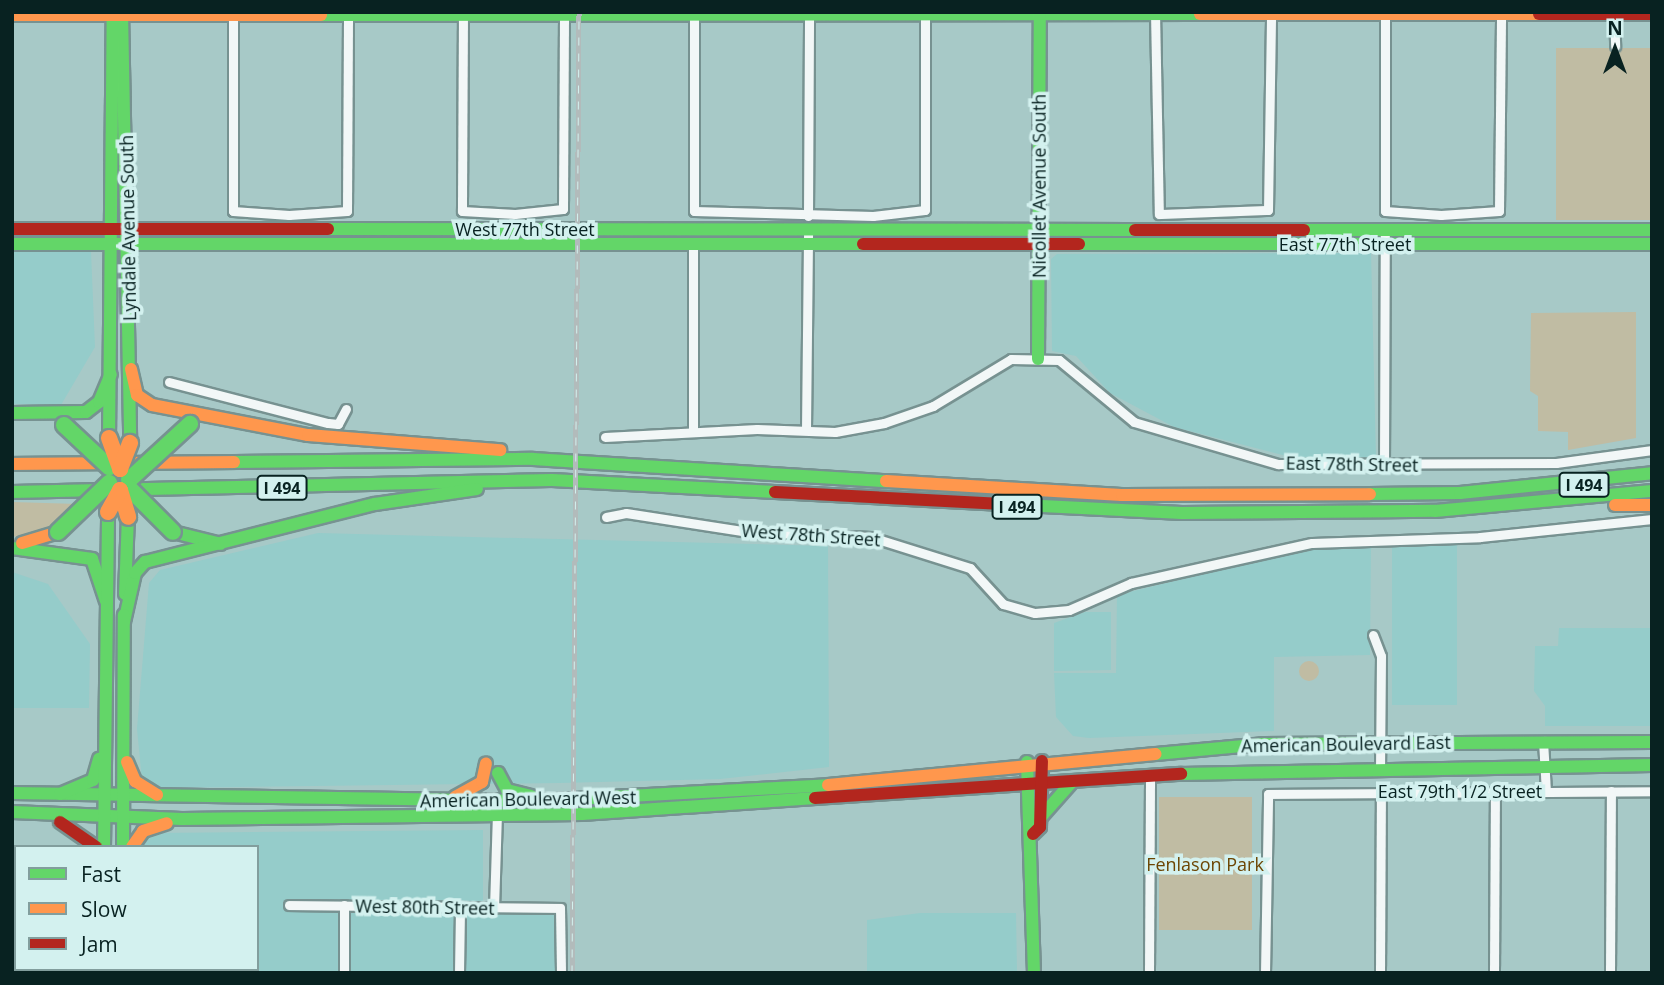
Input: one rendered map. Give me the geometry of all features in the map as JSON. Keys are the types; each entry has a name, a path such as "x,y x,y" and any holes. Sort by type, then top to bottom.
{"main road":[{"name":"Lyndale Avenue South","path":"118,13 111,237 110,431 119,480"},
{"name":"Lyndale Avenue South","path":"118,13 131,237 131,425 130,443 119,480"},
{"name":"Nicollet Avenue South","path":"1038,359 1040,14"},
{"path":"12,15 1652,14"},
{"name":"West 77th Street","path":"12,229 111,237"},
{"name":"West 77th Street","path":"131,237 693,245 808,230"},
{"name":"West 77th Street","path":"12,244 111,237 808,230 1039,237"},
{"path":"1167,244 1169,235 1258,230"},
{"name":"East 77th Street","path":"1039,237 1258,230 1385,237 1652,244"},
{"name":"East 77th Street","path":"1039,237 1167,244 1652,230"},
{"path":"131,369 137,395 152,405 234,418 308,435 495,449 533,459"},
{"path":"12,415 86,412 99,402 111,374"},
{"path":"12,415 64,425 173,532 230,544"},
{"path":"12,542 58,532 190,425 234,418"},
{"name":"I 494","path":"12,464 533,459 1122,495 1393,495 1581,485 1652,473"},
{"path":"1581,485 1652,465"},
{"path":"104,845 107,532 108,512 119,480"},
{"path":"119,480 128,525 124,622 124,845"},
{"path":"124,622 138,567 375,505 552,480"},
{"name":"I 494","path":"12,492 552,480 1182,513 1556,503 1652,491"},
{"path":"1556,503 1652,505"},
{"path":"12,548 92,559 106,601"},
{"path":"42,796 93,780 105,735"},
{"name":"American Boulevard East","path":"1034,762 1196,748 1380,742 1652,742"},
{"path":"124,748 145,792 181,800"},
{"path":"1196,748 1198,772"},
{"path":"1034,762 1034,785 1040,818"},
{"name":"American Boulevard West","path":"12,793 104,799 181,800 559,800 772,790 1034,762"},
{"name":"American Boulevard East","path":"1034,785 1198,772 1380,766 1652,765"},
{"path":"445,800 482,782 492,768 507,790 559,800"},
{"path":"889,776 890,794"},
{"path":"1034,973 1033,834 1040,818 1072,782"},
{"path":"1033,834 1026,827 1034,785"},
{"name":"American Boulevard West","path":"12,812 47,816 182,819 492,815 1034,785"},
{"path":"47,816 81,831 94,845"},
{"path":"133,845 143,831 182,819"}],"street":[{"path":"233,13 233,211 347,211 348,13"},
{"path":"463,13 462,211 563,209 564,13"},
{"path":"1614,13 1615,46"},
{"path":"694,14 694,211 808,230 925,210 925,14"},
{"path":"806,430 809,14"},
{"path":"1155,14 1155,212 1268,211 1271,14"},
{"path":"1385,14 1385,211 1499,211 1500,14"},
{"path":"1384,466 1385,237"},
{"path":"693,245 693,432"},
{"path":"605,437 693,432 835,432 911,416 1002,360 1038,359"},
{"name":"East 78th Street","path":"1038,359 1066,363 1114,410 1151,428 1278,464 1384,466 1556,463 1652,450"},
{"path":"169,382 328,423 338,424 346,409"},
{"name":"West 78th Street","path":"607,517 626,513 749,532 871,537 971,568 1003,604 1035,613 1069,610 1130,583 1312,543 1480,537 1652,519"},
{"path":"1373,635 1381,656 1380,766"},
{"path":"1543,741 1546,790"},
{"path":"1149,973 1150,776"},
{"path":"1610,973 1611,790"},
{"path":"1380,973 1381,791"},
{"name":"East 79th 1/2 Street","path":"1265,973 1268,794 1381,791 1652,791"},
{"path":"1494,973 1495,791"},
{"path":"492,815 494,908"},
{"name":"West 80th Street","path":"289,905 560,908 561,973"},
{"path":"344,905 344,973"},
{"path":"459,973 460,908"}],"shaded area":[{"path":"12,252 91,252 95,347 61,405 12,404"},
{"path":"1371,253 1376,458 1294,458 1174,427 1110,393 1076,356 1052,351 1051,259 1057,254"},
{"path":"318,533 828,546 829,767 720,779 559,783 156,788 142,780 137,729 149,583 160,570"},
{"path":"1392,545 1457,545 1457,705 1392,705"},
{"path":"1371,548 1370,655 1274,657 1274,731 1089,738 1073,736 1056,717 1054,673 1116,673 1117,595 1302,550"},
{"path":"12,572 48,584 90,644 89,708 12,708"},
{"path":"1085,612 1111,612 1111,670 1054,671 1054,623"},
{"path":"1559,628 1652,628 1652,726 1545,726 1545,706 1534,691 1535,646 1558,646"},
{"path":"483,830 483,912 556,913 555,973 136,973 259,971 259,845 141,845 154,833"},
{"path":"920,913 1016,913 1017,973 867,973 867,920"}],"green space":[{"path":"1556,48 1652,48 1652,220 1556,220"},
{"path":"1636,312 1636,438 1568,450 1568,432 1538,431 1538,396 1530,391 1531,313"},
{"path":"12,502 78,504 45,533 18,537 12,536"},
{"path":"1305,661 1313,661 1319,671 1313,681 1305,681 1299,675 1299,667"},
{"name":"Fenlason Park","path":"1159,797 1252,797 1252,930 1159,930"}],"railway":[{"path":"572,973 579,12"}],"traffic: fast":[{"path":"109,438 113,12"},
{"path":"122,12 130,443"},
{"path":"1038,359 1040,12"},
{"path":"321,15 1200,14"},
{"path":"328,229 1135,230"},
{"path":"1304,230 1652,230"},
{"path":"12,244 863,244"},
{"path":"1079,244 1652,244"},
{"path":"12,413 86,412 99,402 111,374"},
{"path":"129,480 190,424"},
{"path":"64,425 109,467"},
{"path":"234,462 533,459 886,481"},
{"path":"1370,494 1460,493 1652,473"},
{"path":"12,492 552,480 775,492"},
{"path":"58,532 109,483"},
{"path":"129,488 173,532"},
{"path":"124,622 135,573 145,562 375,504 477,489"},
{"path":"1022,505 1182,513 1435,511 1652,491"},
{"path":"104,845 108,512"},
{"path":"125,594 128,517"},
{"path":"173,532 221,544"},
{"path":"12,548 92,559 106,601"},
{"path":"123,845 124,615"},
{"path":"1156,754 1263,744 1652,742"},
{"path":"60,794 93,780 99,759"},
{"path":"1027,762 1034,973"},
{"path":"1181,774 1652,765"},
{"path":"498,773 507,790 531,796"},
{"path":"1040,818 1072,782"},
{"path":"12,793 536,801 828,785"},
{"path":"12,812 182,819 582,814 815,798"}],"traffic: slow":[{"path":"1200,14 1539,14"},
{"path":"12,15 321,15"},
{"path":"131,369 137,395 152,405 308,435 500,450"},
{"path":"109,438 120,469"},
{"path":"120,469 130,443"},
{"path":"12,464 234,462"},
{"path":"886,481 1122,495 1370,494"},
{"path":"120,490 128,517"},
{"path":"108,512 120,490"},
{"path":"1615,505 1652,505"},
{"path":"22,543 58,532"},
{"path":"828,785 1156,754"},
{"path":"127,762 135,781 157,795"},
{"path":"455,797 482,782 486,763"},
{"path":"133,845 143,831 167,823"}],"traffic: jam":[{"path":"1539,14 1652,14"},
{"path":"12,229 328,229"},
{"path":"1135,230 1304,230"},
{"path":"863,244 1079,244"},
{"path":"775,492 1022,505"},
{"path":"1033,834 1040,827 1042,761"},
{"path":"815,798 1181,774"},
{"path":"60,822 93,845"}]}
